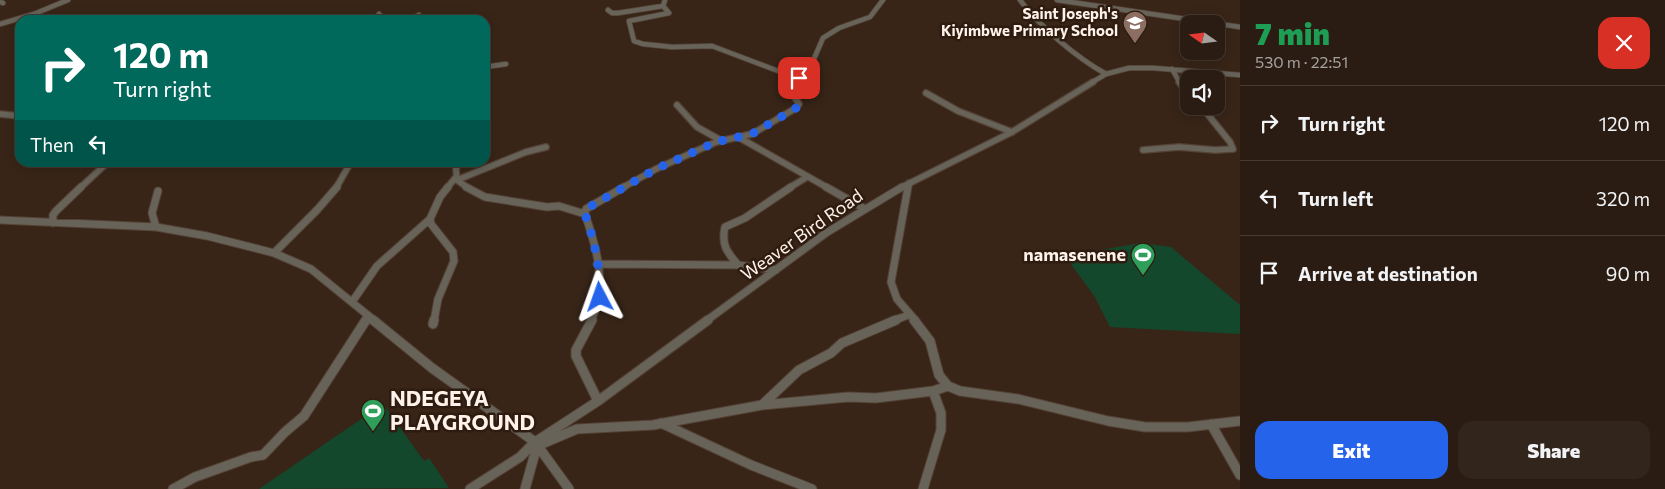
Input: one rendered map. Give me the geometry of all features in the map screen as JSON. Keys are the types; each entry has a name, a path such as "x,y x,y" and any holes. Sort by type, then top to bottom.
{"street":[{"path":"31,15 68,0"},
{"path":"663,6 664,0"},
{"path":"598,401 576,356 576,350 598,306 601,282 590,228 585,214 586,209 634,180 722,141 752,134 798,107 799,104 792,95 792,91 816,55 822,38 838,28 867,20 878,10 882,0"},
{"path":"1020,0 1031,15 1090,65 1106,74"},
{"path":"1057,0 1240,27"},
{"path":"1093,0 1094,5"},
{"path":"608,10 612,13 618,13 663,6"},
{"path":"663,6 669,13 629,21 634,41 643,44 672,46 712,46 781,72 791,75 802,74"},
{"path":"0,24 15,20"},
{"path":"490,66 506,64"},
{"name":"Weaver Bird Road","path":"470,489 496,474 598,401 826,233 909,183 1012,132 1106,74 1129,68 1172,69 1240,75"},
{"path":"1172,69 1180,84"},
{"path":"926,93 958,111 1012,132"},
{"path":"677,105 697,126 722,141"},
{"path":"0,114 15,116"},
{"path":"1143,150 1179,147 1233,149 1230,142 1208,115"},
{"path":"740,138 866,209"},
{"path":"490,166 526,152 546,147"},
{"path":"52,224 56,211 103,167"},
{"path":"274,253 324,202 346,175 349,167"},
{"path":"457,167 457,179 470,191 485,197 547,207 559,206 585,214"},
{"path":"352,302 377,266 430,219 440,197 457,179 488,167"},
{"path":"738,265 724,250 722,241 725,227 734,225 756,212 777,195 807,177"},
{"path":"909,183 891,282 895,296 908,315 926,333 931,343 938,376 948,386 959,391 1000,395 1076,414 1145,427 1240,421"},
{"path":"156,227 151,216 151,208 158,191"},
{"path":"430,219 431,224 453,252 454,261 438,299 433,324"},
{"path":"0,220 52,224 156,227 207,236 274,253 311,269 432,368 536,444 569,489"},
{"path":"597,264 738,265 776,270"},
{"path":"762,405 799,370 831,353 842,343 908,315"},
{"path":"173,489 195,476 251,457 263,455 285,432 304,416 368,316"},
{"path":"536,444 577,428 661,423 762,405 848,397 876,398 933,391 948,386"},
{"path":"923,489 936,451 942,414 933,391"},
{"path":"661,423 751,465 812,489"},
{"path":"1210,424 1240,476"},
{"path":"525,489 536,444"}],"green space":[{"name":"namasenene","path":"1141,243 1171,247 1240,305 1240,334 1110,327 1095,297 1065,256"},
{"name":"NDEGEYA PLAYGROUND","path":"383,404 424,461 429,458 449,488 259,489"}],"place":[{"name":"Saint Joseph's Kiyimbwe Primary School","path":"1135,44"},
{"name":"namasenene","path":"1143,276"},
{"name":"NDEGEYA PLAYGROUND","path":"373,432"}],"route":[{"path":"600,297 601,282 590,228 585,214 586,209 656,169 716,142 752,134 798,107 799,104 792,95 792,91 799,78"}]}
